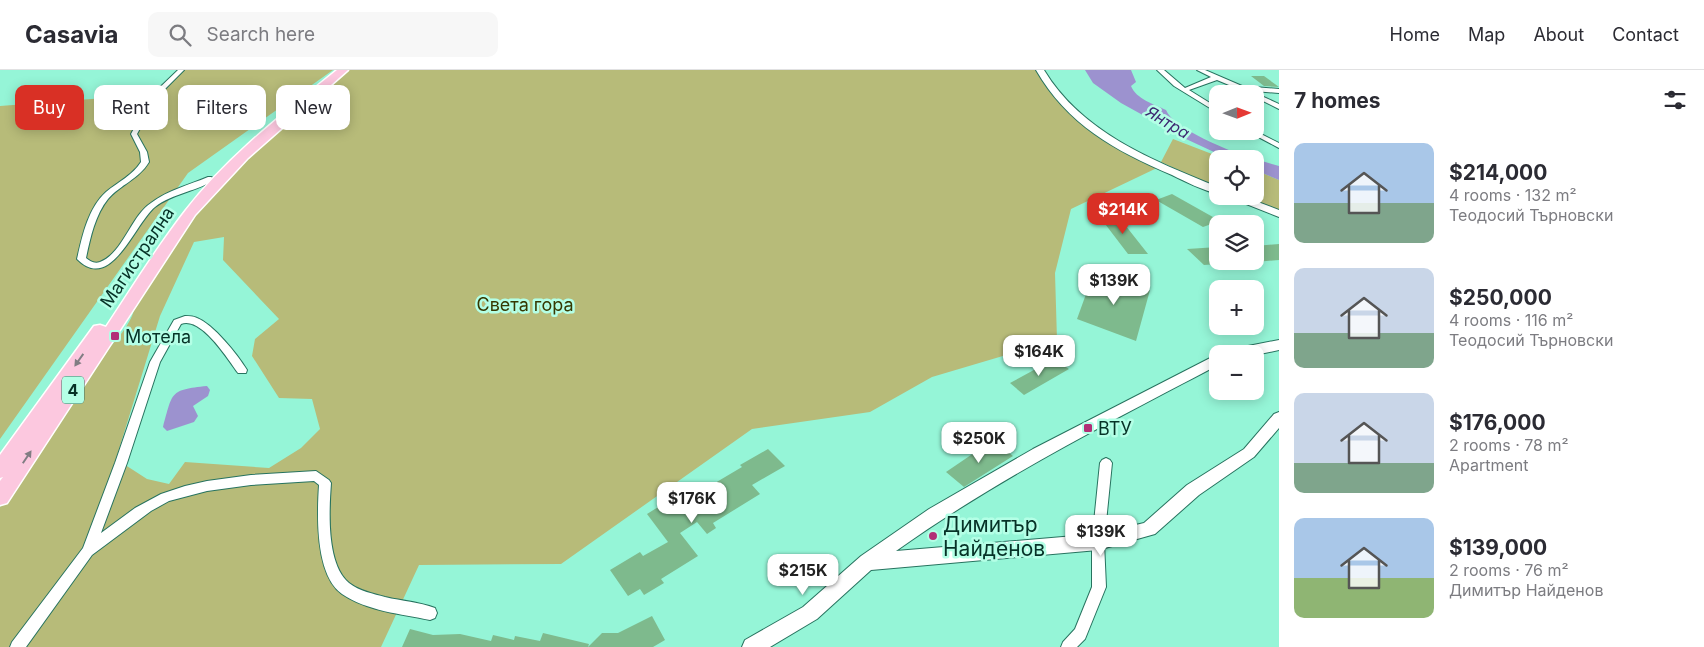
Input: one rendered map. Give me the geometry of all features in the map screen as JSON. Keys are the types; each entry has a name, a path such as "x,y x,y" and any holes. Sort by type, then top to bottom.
{"main road":[{"name":"Магистрална","path":"0,470 181,214 211,179 265,129 338,70"},
{"name":"Магистрална","path":"0,497 190,213 212,186 250,149 343,70"}],"street":[{"path":"181,70 154,96 139,124 134,134 145,161 140,170 104,199 94,219 81,258 86,264 98,265 110,259 124,246 143,215 152,206 178,192 211,179"},
{"path":"1040,70 1053,93 1100,135 1159,167 1209,187"},
{"path":"1160,70 1184,90 1209,105"},
{"path":"1200,70 1232,85"},
{"path":"1184,90 1214,78"},
{"path":"1264,92 1279,91"},
{"path":"1264,99 1279,107"},
{"path":"1264,138 1279,146"},
{"path":"1255,205 1279,214"},
{"path":"17,647 88,551 121,463 155,362 177,322 184,319 194,320 205,327 242,370"},
{"path":"1264,347 1279,344"},
{"path":"752,647 810,613 866,562 935,514 1038,453 1209,364"},
{"path":"866,562 1098,542 1149,529 1193,490 1249,453 1279,418"},
{"path":"1068,647 1080,634 1099,587 1098,542 1106,463"},
{"path":"88,551 148,506 178,493 205,486 316,476 326,483 323,512 328,557 340,584 347,590 382,603 430,613"}],"green space":[{"path":"181,70 333,70 312,85 276,85 276,110 266,118 266,85 178,85 178,130 249,130 188,173 0,439 0,106 15,105 15,130 84,130 84,100 94,99 94,130 168,130 168,85 166,85"},
{"name":"Света гора","path":"346,70 1040,70 1053,93 1100,135 1159,167 1071,209 1055,273 1057,340 932,377 870,412 752,429 561,564 419,565 381,647 0,647 0,507 103,353 112,345 127,325 134,307 206,200 243,157 276,129 350,130 350,85 328,85","holes":["224,237 223,260 279,319 255,339 252,356 279,398 312,399 320,429 301,448 269,468 185,462 169,484 147,479 116,459 160,316 194,242"]},
{"path":"1173,139 1209,153 1209,184 1161,162"},
{"path":"1264,174 1279,180 1279,211 1263,205"}],"water":[{"name":"Янтра","path":"1085,70 1131,70 1136,82 1131,86 1133,91 1141,98 1166,110 1179,125 1230,150 1210,150 1186,139 1121,103 1093,83"},
{"path":"1264,162 1279,166 1279,180 1264,174"},
{"path":"207,386 210,390 208,396 193,406 198,416 194,422 167,431 163,427 174,395 185,389"}],"building":[{"path":"1251,76 1264,76 1279,87 1264,86"},
{"path":"1172,194 1209,215 1209,225 1203,227 1156,200"},
{"path":"1099,216 1118,216 1148,254 1128,254"},
{"path":"1279,244 1279,260 1264,261 1264,245"},
{"path":"1209,248 1209,265 1204,265 1187,249"},
{"path":"1094,272 1150,290 1136,341 1077,319"},
{"path":"1054,359 1069,369 1024,395 1010,383"},
{"path":"993,440 1013,456 964,487 946,472"},
{"path":"768,449 785,466 752,485 760,494 713,523 716,528 707,534 697,522 680,533 698,556 661,579 664,583 644,595 640,589 628,596 610,570 640,552 643,556 668,542 647,514 671,499 676,506 742,467 740,465"},
{"path":"652,616 665,640 653,647 588,647 602,633 618,633"},
{"path":"410,629 433,635 460,634 491,641 493,635 514,640 515,636 540,641 543,633 589,644 588,647 402,647"}],"place":[{"name":"Мотела","path":"115,336"},
{"name":"ВТУ","path":"1088,428"},
{"name":"Димитър Найденов","path":"933,536"}]}
